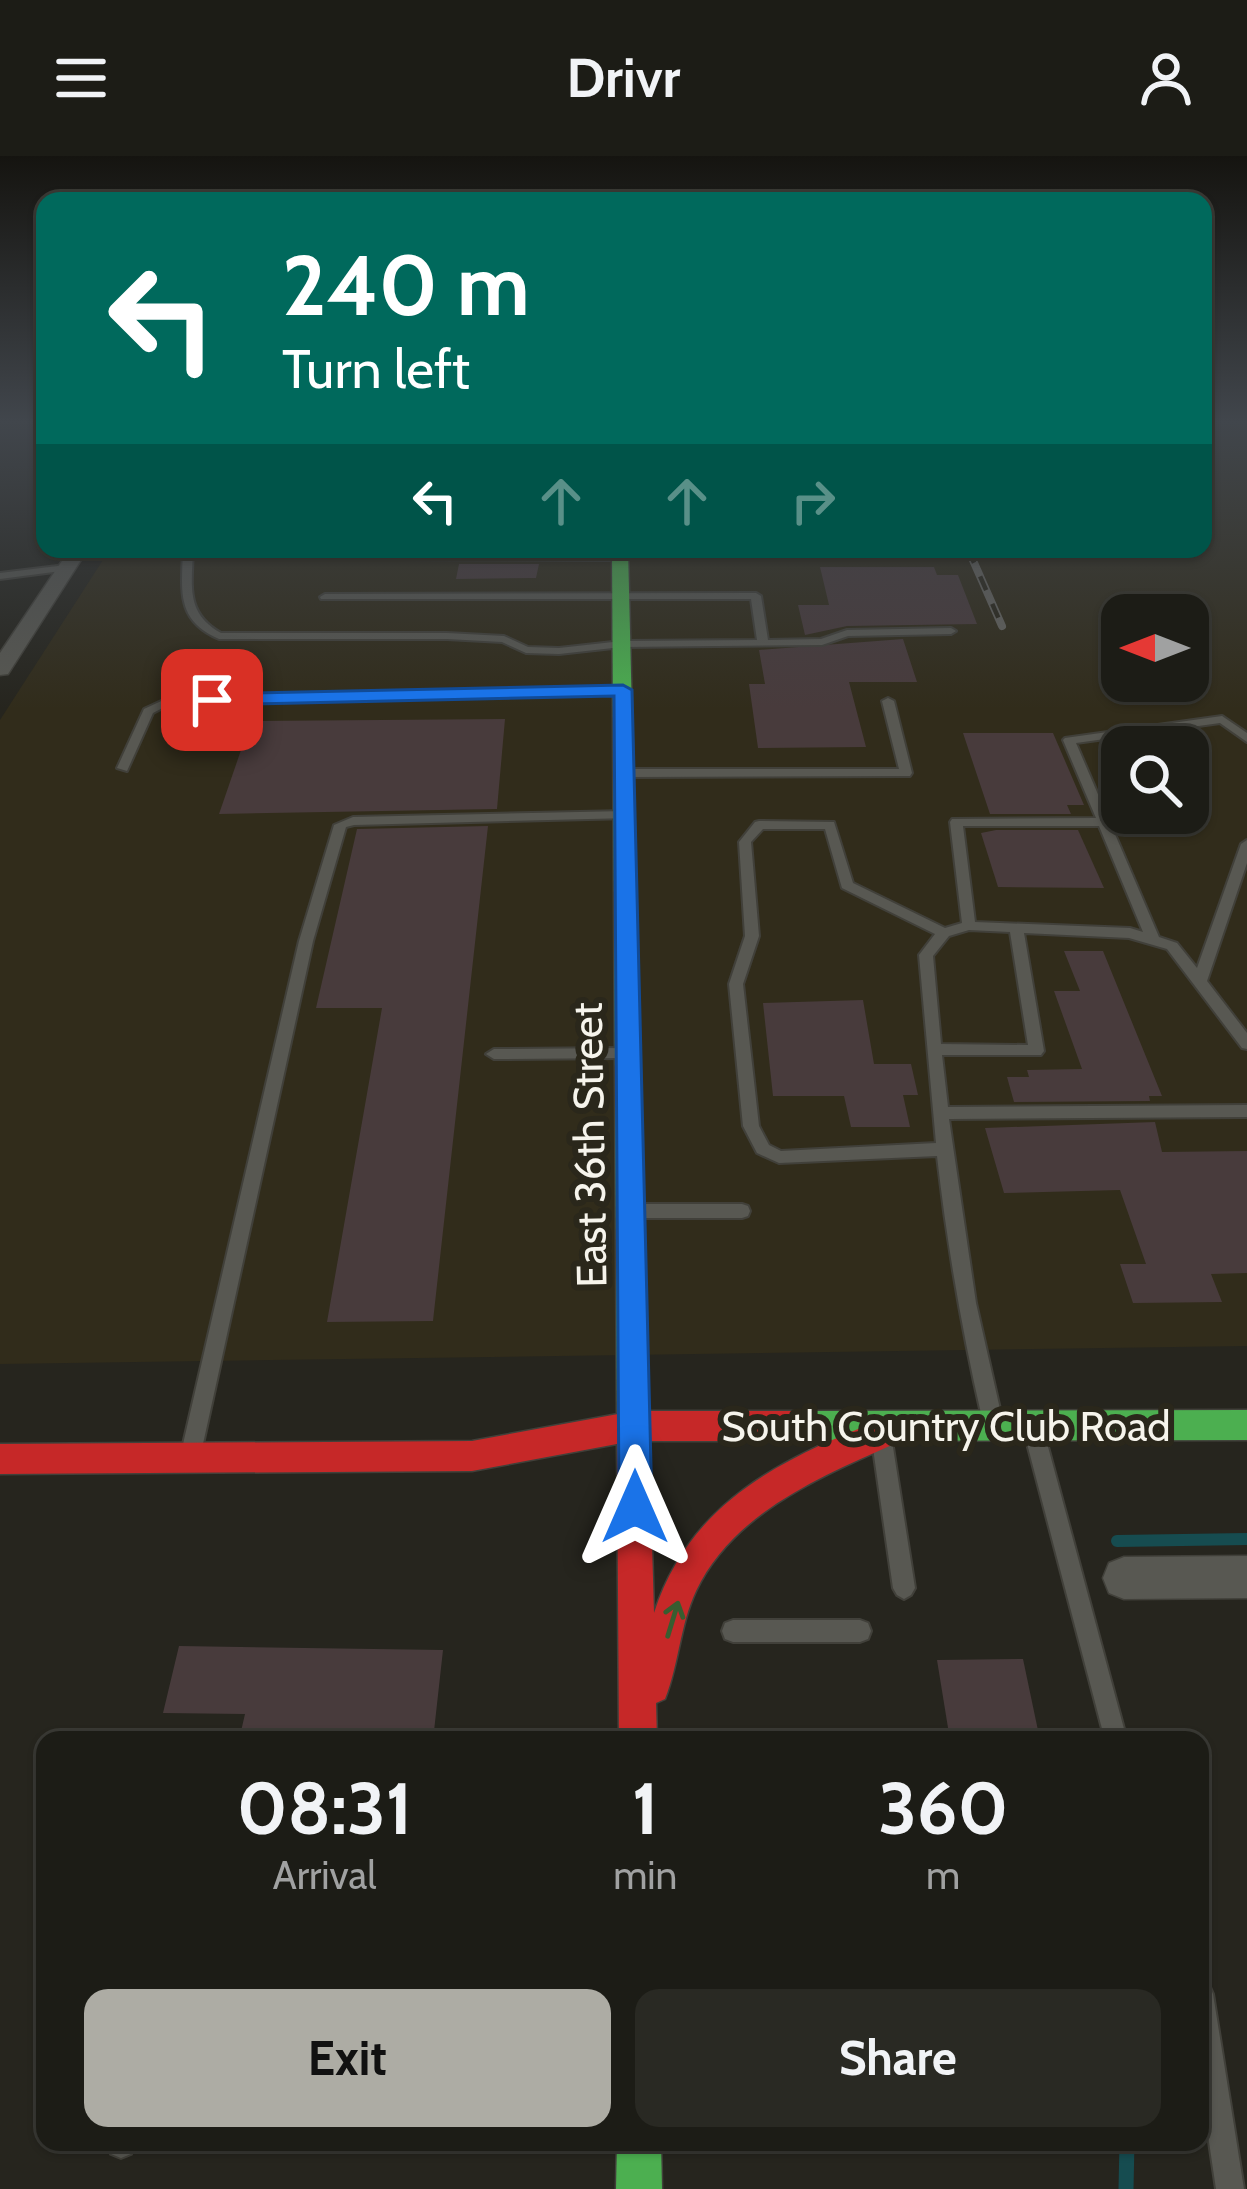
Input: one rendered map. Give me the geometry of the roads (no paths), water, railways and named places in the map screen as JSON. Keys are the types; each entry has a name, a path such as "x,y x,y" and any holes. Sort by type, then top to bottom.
{"main road":[{"name":"East 36th Street","path":"620,558 638,1731"},
{"name":"South Country Club Road","path":"0,1459 472,1456 635,1426 892,1430 1247,1425"},
{"path":"640,1731 688,1571 746,1508 826,1458 892,1430"},
{"path":"639,2151 639,2189"}],"street":[{"path":"0,669 73,558"},
{"path":"1124,1578 1247,1577"}],"lane":[{"path":"188,558 186,608 195,626 219,636 306,645 431,646 470,638 505,639 526,650 822,642 847,633 951,632"},
{"path":"0,576 66,568"},
{"path":"325,597 756,596 763,643"},
{"path":"123,768 148,711 170,700 623,690"},
{"path":"625,773 906,773 888,701"},
{"path":"1171,726 1222,719 1247,739"},
{"path":"1101,736 1070,740 1101,815"},
{"path":"190,1460 306,941 340,826 353,821 626,815"},
{"path":"969,926 956,822 1101,822"},
{"path":"943,1149 779,1156 763,1149 751,1126 736,984 752,936 745,842 759,826 830,825 847,885 944,933"},
{"path":"1109,834 1153,940"},
{"path":"1199,982 1247,844"},
{"path":"994,1425 972,1345 943,1149 926,955 944,933 969,926 1130,933 1172,946 1247,1044"},
{"path":"934,1049 1036,1051 1016,928"},
{"path":"494,1054 629,1053"},
{"path":"939,1113 1247,1111"},
{"path":"632,1210 742,1210"},
{"path":"1033,1425 1113,1731"},
{"path":"892,1430 904,1588"},
{"path":"733,1631 860,1631"},
{"path":"1209,2052 1230,2189"}],"waterway":[{"path":"1117,1541 1247,1539"},
{"path":"1126,2189 1127,2151"}],"railway":[{"path":"972,558 1002,626"}]}
